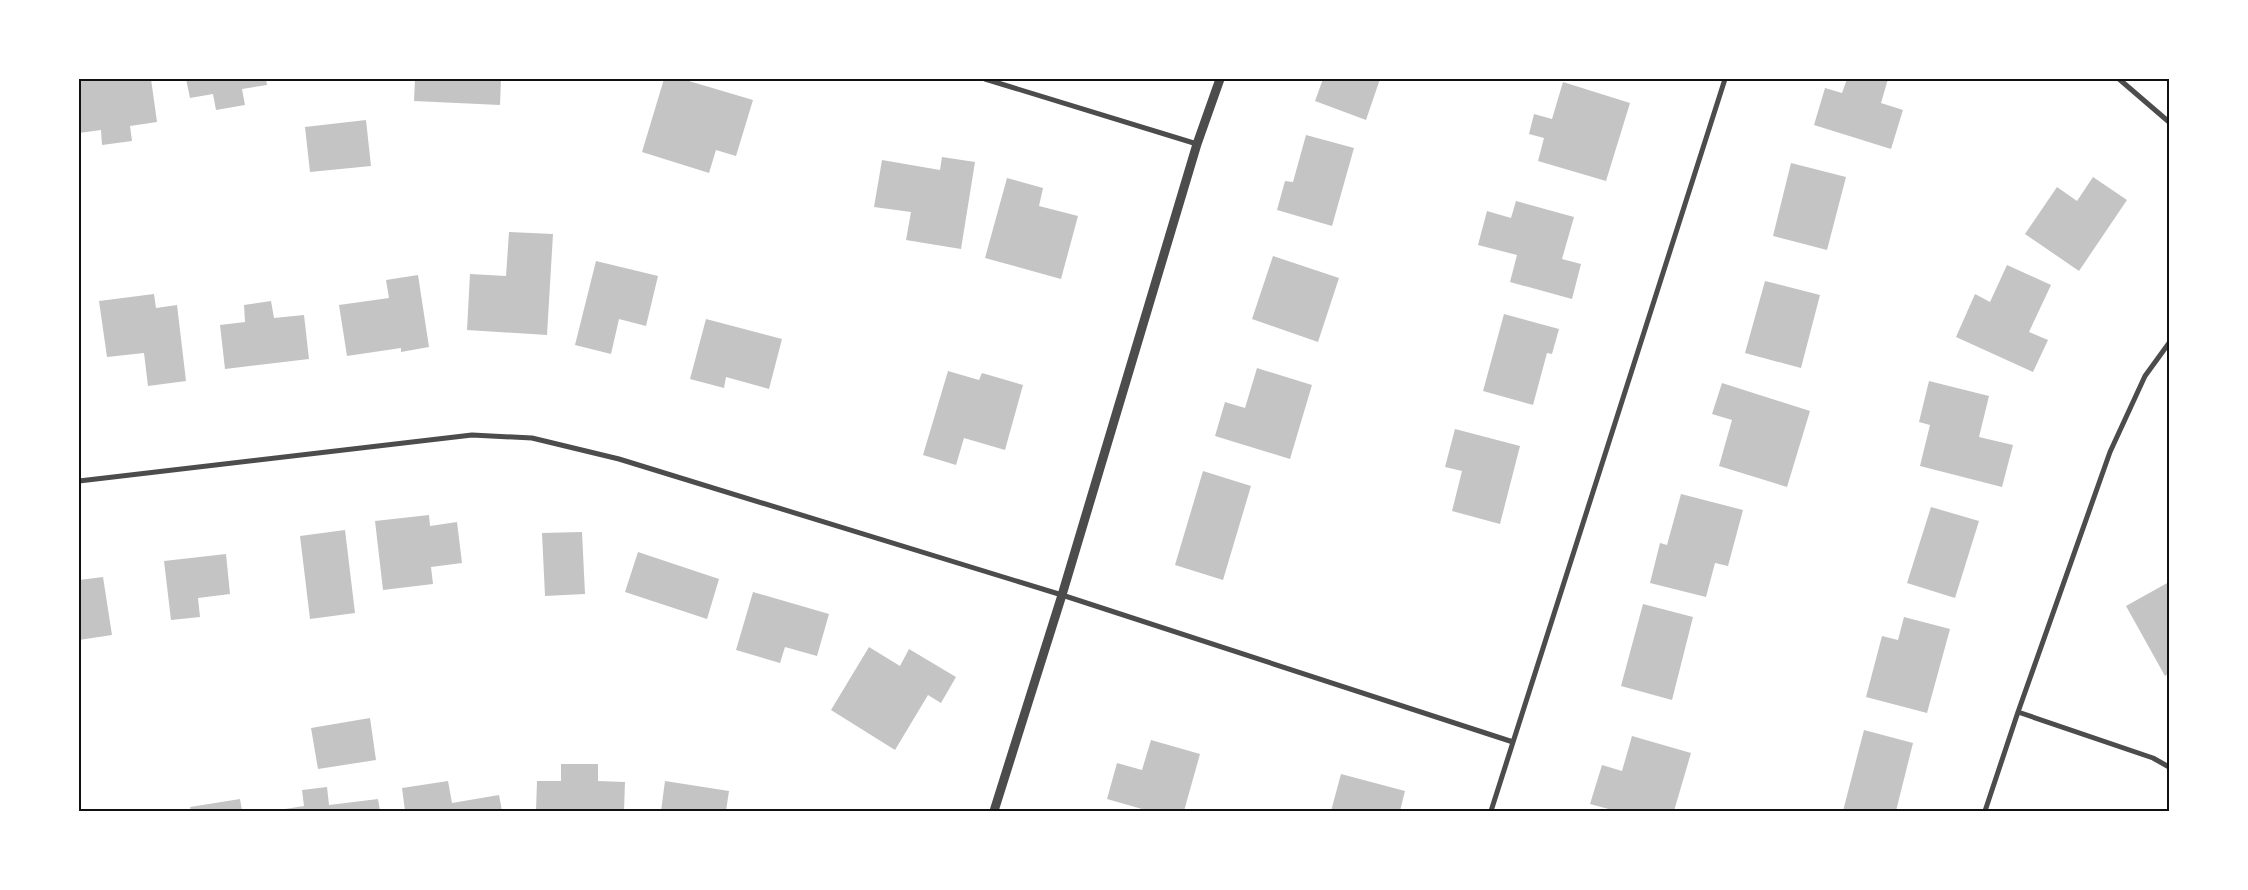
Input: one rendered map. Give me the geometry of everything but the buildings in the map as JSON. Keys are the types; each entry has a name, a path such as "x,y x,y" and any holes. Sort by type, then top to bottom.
{"street":[{"path":"985,79 1197,144"},
{"path":"994,811 1062,595 1197,144 1220,79"},
{"path":"1491,811 1725,79"},
{"path":"2119,79 2169,122"},
{"path":"1985,811 2110,452 2145,376 2169,343"},
{"path":"79,481 472,435 532,438 619,459 1062,595 1513,742"},
{"path":"2018,712 2153,758 2169,767"}]}
